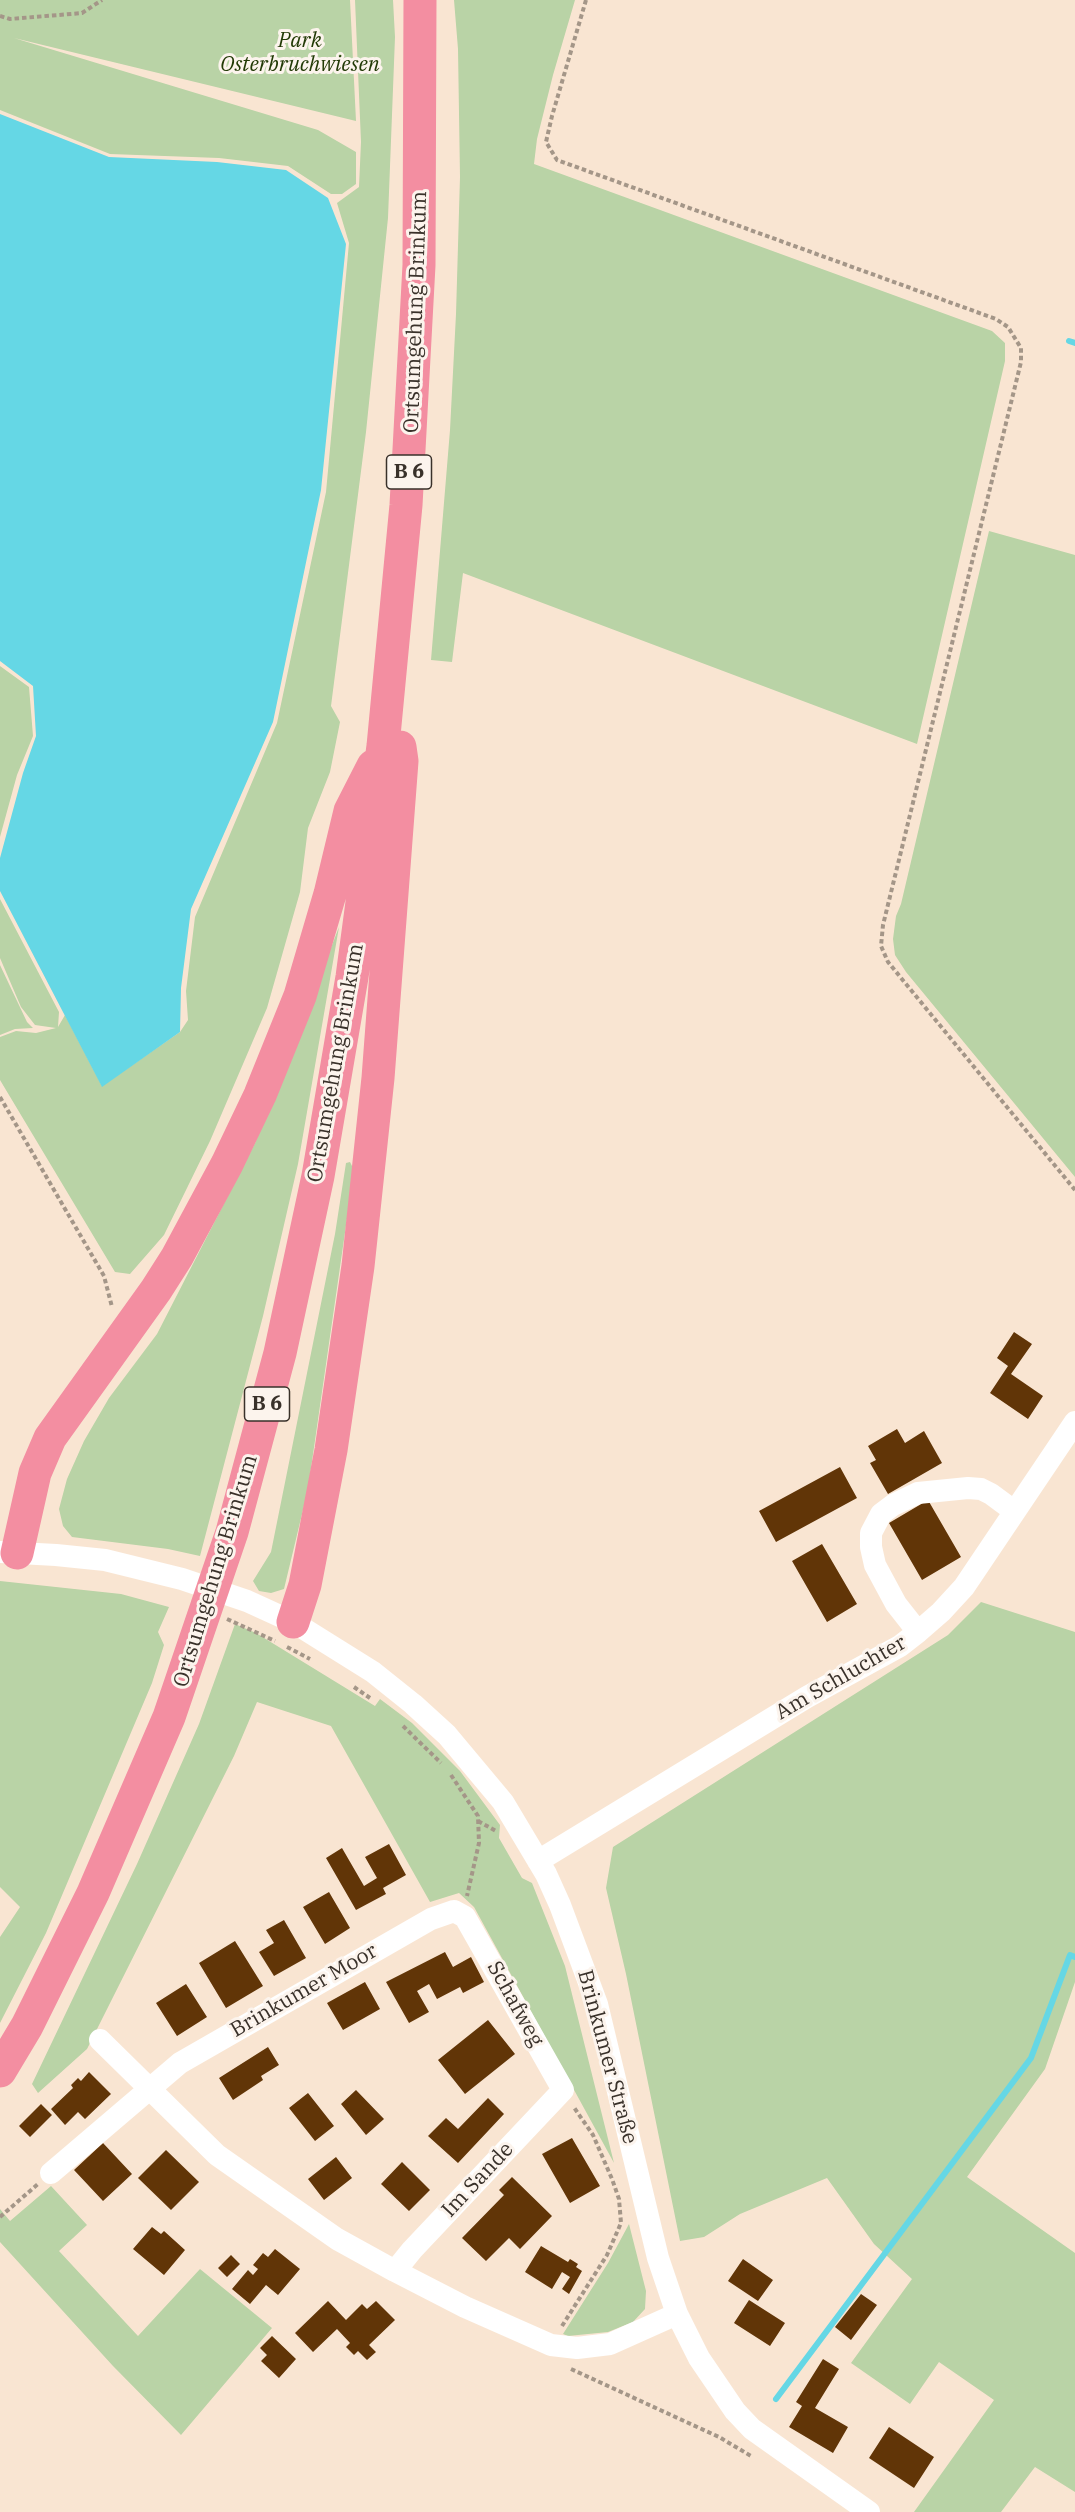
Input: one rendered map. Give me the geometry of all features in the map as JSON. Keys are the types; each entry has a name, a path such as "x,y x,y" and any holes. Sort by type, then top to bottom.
{"highway":[{"name":"Ortsumgehung Brinkum","path":"0,2071 27,2026 93,1893 164,1728 232,1532 280,1353 318,1176 352,977 391,679 415,364 421,195 420,0"},
{"name":"B 6","path":"293,1622 305,1585 331,1450 358,1266 377,1090 402,761 391,679"},
{"name":"B 6","path":"9,1553 35,1473 50,1438 177,1257 227,1164 260,1095 300,996 330,894 350,811 383,746"}],"street":[{"name":"Am Schluchter","path":"538,1861 807,1697 900,1646 918,1632 964,1587 1075,1422"},
{"path":"918,1632 896,1604 875,1565 871,1533 881,1514 893,1505 918,1493 968,1488 981,1489 991,1494 1014,1512"},
{"name":"Brinkumer Straße","path":"9,1553 105,1560 182,1579 247,1601 293,1622 373,1672 447,1735 503,1802 538,1861 560,1905 597,2004 658,2258 677,2314 699,2358 735,2411 752,2429 869,2512"},
{"name":"Brinkumer Moor","path":"51,2173 150,2091 180,2063 431,1919 454,1911 465,1916"},
{"name":"Schafweg","path":"465,1916 563,2090"},
{"path":"100,2040 217,2155 337,2239 465,2307 551,2344 577,2348 609,2344 677,2314"},
{"name":"Im Sande","path":"394,2271 563,2090"}],"path":[{"path":"0,16 10,19 82,13 102,0"},
{"path":"586,0 546,142 557,160 996,320 1008,327 1022,348 1021,362 883,925 881,946 888,962 1075,1190"},
{"path":"0,1097 104,1276 113,1312"},
{"path":"238,1623 321,1664"},
{"path":"349,1683 376,1703"},
{"path":"401,1724 447,1769 478,1816 479,1843 465,1916"},
{"path":"563,2090 593,2135 619,2199 621,2223 607,2254 551,2344 551,2360 719,2438 760,2461"},
{"path":"0,2217 51,2173"}],"green space":[{"name":"Park Osterbruchwiesen","path":"0,0 350,0 356,121 14,38 318,130 356,152 356,184 342,194 331,194 288,166 219,158 110,154 0,110"},
{"path":"355,0 393,0 395,37 388,218 366,432 331,706 340,722 330,772 308,828 300,892 267,1008 210,1141 164,1235 130,1274 115,1272 0,1080 0,1037 16,1031 36,1033 56,1028 35,1025 21,1007 0,958 0,899 59,1012 58,1027 65,1015 102,1086 180,1032 188,1020 186,991 195,917 277,723 326,492 349,243 337,203 359,187 361,142"},
{"path":"454,0 575,0 537,139 534,164 992,331 1005,343 1005,361 917,744 463,573 452,662 431,660 450,430 456,314 460,177 458,49"},
{"path":"989,531 1075,555 1075,1177 906,972 895,955 893,939 896,916 901,904"},
{"path":"0,666 29,687 33,736 17,775 0,837"},
{"path":"339,927 298,1164 263,1316 200,1556 168,1549 72,1537 63,1526 59,1509 67,1479 84,1441 109,1398 157,1334 255,1143"},
{"path":"0,965 27,1022 33,1028 15,1029 0,1035"},
{"path":"350,1162 354,1170 308,1489 284,1589 271,1593 259,1591 253,1581 271,1552 335,1234 346,1163"},
{"path":"0,1581 121,1594 169,1607 158,1632 164,1645 152,1683 46,1933 0,2023 0,1937 20,1907 0,1887"},
{"path":"981,1602 1075,1632 1075,1982 1045,2069 967,2177 1075,2253 1075,2492 1035,2467 1001,2512 914,2512 994,2400 939,2362 910,2404 851,2363 912,2279 874,2244 827,2178 740,2214 704,2237 680,2241 626,1974 606,1888 613,1847 948,1635"},
{"path":"235,1624 256,1633 375,1706 380,1699 412,1723 460,1771 500,1825 499,1838 522,1878 532,1883 565,1966 614,2163 474,1907 459,1893 430,1902 331,1726 257,1702 234,1756 87,2049 38,2093 32,2084 137,1864 199,1724"},
{"path":"51,2186 87,2225 59,2251 138,2336 200,2269 272,2328 181,2435 113,2366 0,2242 0,2209 10,2221"},
{"path":"629,2224 646,2291 645,2309 633,2322 608,2332 568,2336 563,2334 608,2263"}],"water":[{"path":"0,114 109,157 217,162 286,170 328,198 346,244 321,490 273,722 191,909 181,988 180,1032 102,1087 0,891 0,858 23,773 36,736 33,686 0,661"}],"building":[{"path":"1014,1332 1032,1344 1011,1374 1043,1396 1028,1419 990,1393 1008,1366 997,1358"},
{"path":"897,1429 905,1443 924,1431 942,1463 888,1494 870,1463 876,1460 868,1446"},
{"path":"840,1467 857,1498 776,1542 759,1511"},
{"path":"928,1500 961,1557 922,1580 889,1523"},
{"path":"822,1544 857,1604 827,1622 792,1561"},
{"path":"389,1844 406,1875 383,1888 386,1894 356,1910 326,1858 342,1848 364,1886 377,1878 365,1857"},
{"path":"329,1892 350,1928 325,1944 303,1907"},
{"path":"284,1920 306,1958 274,1976 259,1952 274,1943 266,1930"},
{"path":"235,1941 263,1986 226,2008 199,1963"},
{"path":"445,1952 453,1967 471,1957 484,1982 463,1993 460,1987 437,1999 429,1984 417,1991 429,2012 409,2023 386,1982"},
{"path":"365,1982 380,2009 343,2030 327,2003"},
{"path":"186,1984 207,2017 177,2036 156,2003"},
{"path":"488,2020 515,2054 465,2094 438,2060"},
{"path":"268,2047 279,2065 261,2076 263,2080 233,2100 219,2078"},
{"path":"89,2072 111,2094 85,2119 78,2112 65,2125 51,2109 73,2088 71,2085 78,2078 81,2081"},
{"path":"356,2090 384,2119 366,2135 341,2104"},
{"path":"308,2093 334,2126 315,2141 289,2108"},
{"path":"488,2098 504,2114 458,2163 428,2136 446,2118 458,2129"},
{"path":"41,2104 52,2115 30,2137 19,2126"},
{"path":"572,2138 600,2186 570,2203 542,2154"},
{"path":"103,2143 132,2174 103,2201 74,2170"},
{"path":"166,2150 199,2182 171,2210 138,2178"},
{"path":"336,2157 352,2178 324,2200 308,2179"},
{"path":"402,2162 430,2190 409,2211 381,2184"},
{"path":"512,2177 552,2216 520,2249 509,2238 486,2261 462,2238 504,2195 499,2190"},
{"path":"152,2227 161,2234 164,2231 185,2250 164,2275 133,2249"},
{"path":"541,2246 568,2262 570,2259 578,2264 576,2267 582,2271 569,2294 562,2289 570,2277 562,2272 552,2289 525,2272"},
{"path":"275,2249 300,2269 278,2295 266,2285 250,2304 232,2289 248,2270 253,2275 258,2269 253,2265 263,2253 268,2257"},
{"path":"231,2255 240,2264 227,2277 218,2268"},
{"path":"743,2259 773,2280 758,2301 728,2281"},
{"path":"861,2294 877,2305 851,2340 835,2327"},
{"path":"749,2300 785,2323 770,2346 734,2323"},
{"path":"328,2301 346,2320 362,2304 367,2309 376,2301 395,2320 369,2345 376,2352 367,2360 358,2351 354,2355 346,2347 350,2343 337,2329 313,2352 295,2333"},
{"path":"272,2336 296,2359 279,2378 261,2361 267,2355 260,2348"},
{"path":"823,2359 839,2369 815,2408 848,2427 833,2453 789,2427 802,2406 796,2402"},
{"path":"889,2427 934,2457 914,2488 869,2458"}],"waterway":[{"path":"1069,341 1075,343"},
{"path":"776,2399 1031,2058 1070,1955 1075,1957"}]}
